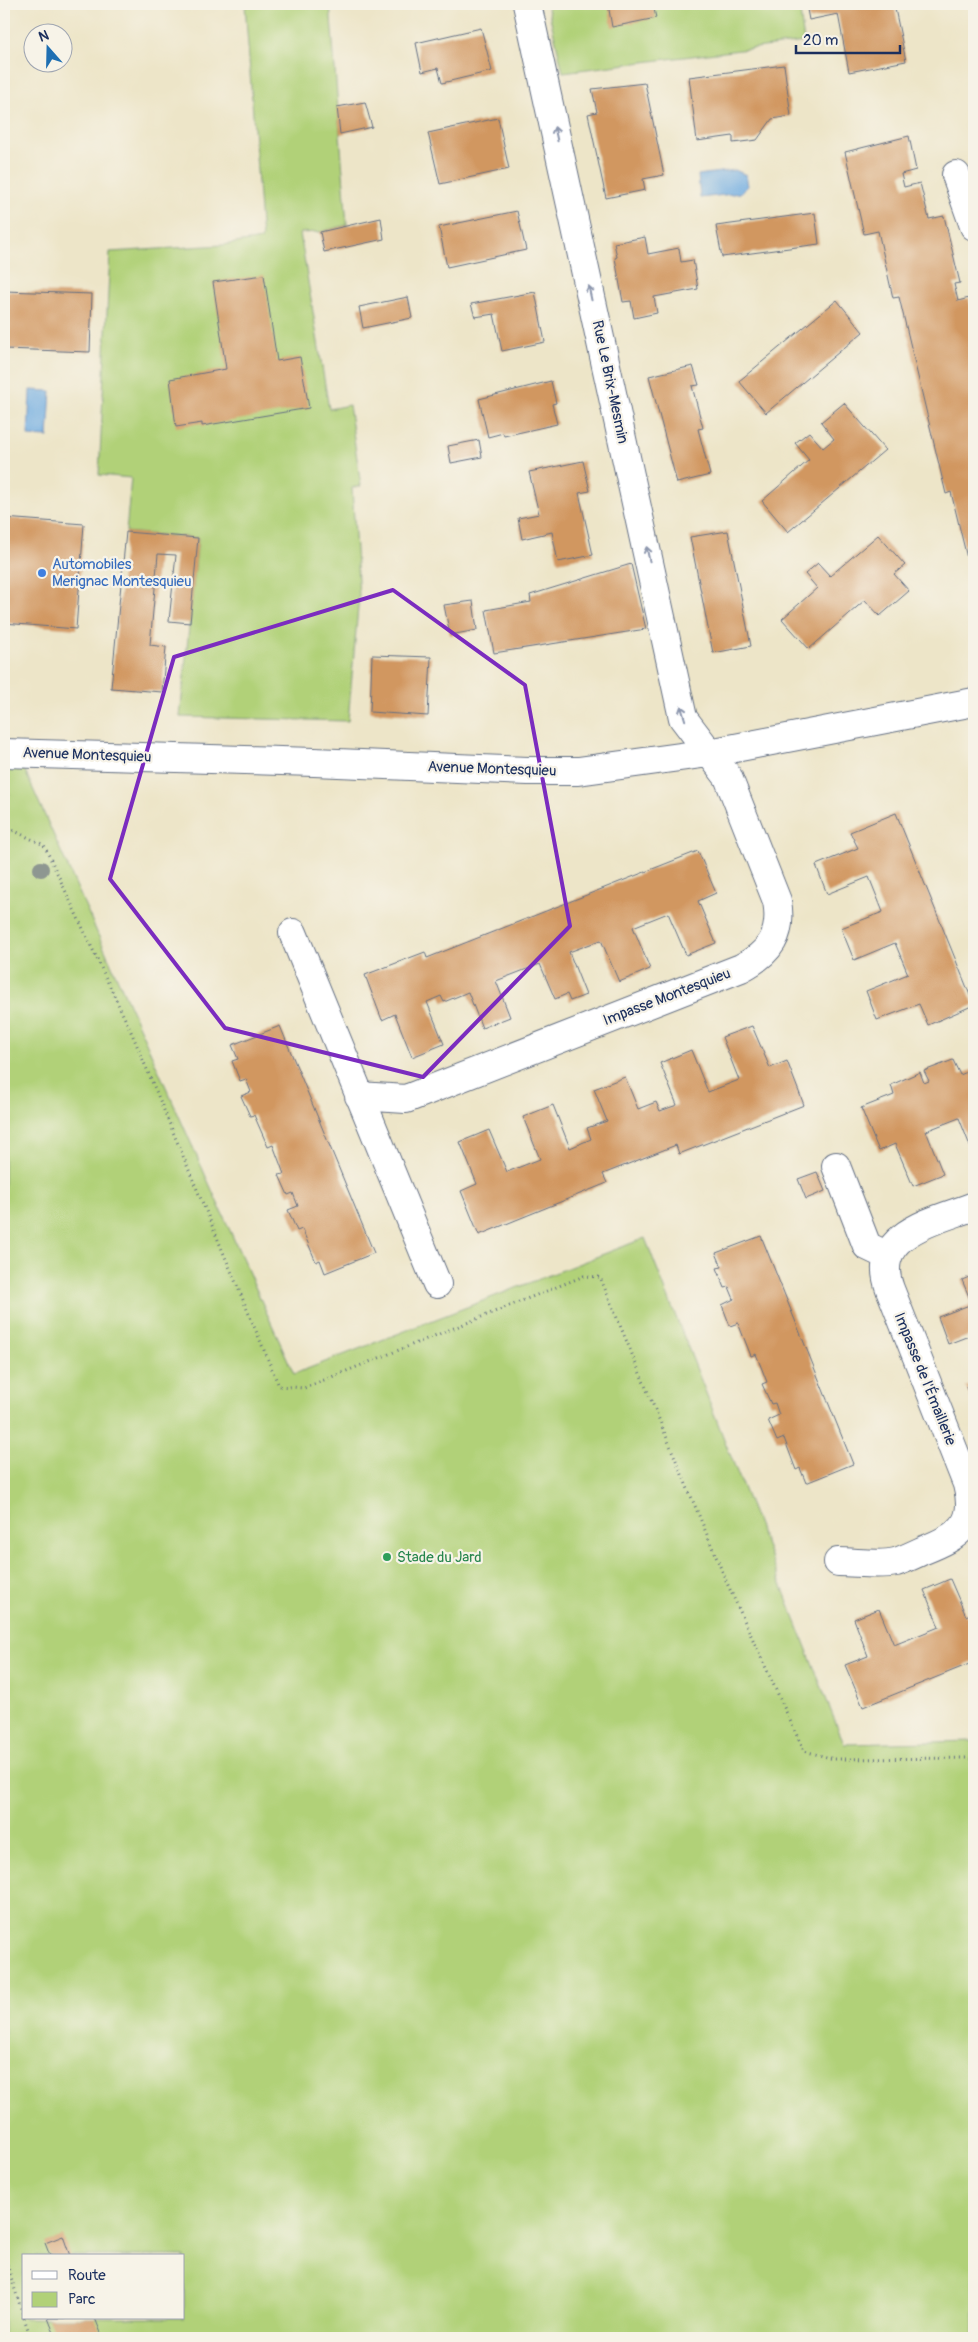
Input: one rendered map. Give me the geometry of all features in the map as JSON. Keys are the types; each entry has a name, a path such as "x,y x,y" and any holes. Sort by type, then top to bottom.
{"street":[{"name":"Rue Le Brix-Mesmin","path":"527,4 683,718 710,753"},
{"path":"956,175 974,226"},
{"name":"Avenue Montesquieu","path":"4,753 314,762 528,771 578,771 710,753 974,702"},
{"name":"Impasse Montesquieu","path":"359,1096 406,1099 741,968 759,959 770,946 776,933 779,913 777,901 728,777 710,753"},
{"path":"292,933 437,1284"},
{"path":"836,1166 867,1246 888,1256 892,1247 907,1232 974,1206"},
{"name":"Impasse de l'Émaillerie","path":"838,1562 895,1562 951,1539 962,1530 969,1518 972,1500 887,1281 886,1264 888,1256"}],"path":[{"path":"4,809 10,795"},
{"path":"4,826 44,845 133,1036 279,1386 304,1388 584,1276 600,1277 727,1583 804,1751 834,1760 974,1758"},
{"path":"4,2255 22,2312"},
{"path":"25,2320 31,2338"}],"highlighted area":[{"path":"393,590 525,685 570,926 423,1077 225,1028 110,879 174,657"}],"green space":[{"path":"245,4 330,4 347,225 320,232 300,233 329,409 349,405 361,486 352,488 359,596 348,721 180,717 198,538 126,532 131,478 99,475 110,252 223,245 262,239"},
{"path":"547,4 799,4 804,42 563,72"},
{"name":"Stade du Jard","path":"4,753 17,753 294,1374 645,1238 844,1744 974,1741 974,2338 4,2338"}],"water":[{"path":"735,170 746,175 748,186 740,193 700,198 698,175"},
{"path":"30,390 51,391 48,437 28,436"}],"building":[{"path":"608,4 653,4 656,18 612,27"},
{"path":"806,4 894,4 906,61 849,72 838,14 809,20"},
{"path":"481,28 492,71 442,83 438,68 422,72 416,43"},
{"path":"784,65 791,116 772,119 757,140 733,143 733,136 697,141 689,77"},
{"path":"645,83 664,175 643,179 645,190 606,198 588,114 597,112 592,89"},
{"path":"365,102 372,127 340,134 337,107"},
{"path":"498,118 509,169 440,184 428,133"},
{"path":"909,136 916,170 901,174 904,187 920,183 929,219 944,216 960,283 954,284 958,301 969,298 974,324 974,587 951,492 946,494 899,297 893,298 878,231 864,234 845,152"},
{"path":"517,211 526,250 447,267 439,227"},
{"path":"815,213 819,244 722,257 716,226"},
{"path":"381,218 384,239 324,252 320,232"},
{"path":"645,237 648,254 679,248 681,262 693,260 698,289 654,297 657,313 634,318 631,301 623,302 614,243"},
{"path":"264,275 277,361 300,357 309,408 202,426 202,423 176,427 170,379 226,369 213,282"},
{"path":"4,291 92,294 90,352 4,349"},
{"path":"535,292 545,342 502,351 494,314 475,317 471,304"},
{"path":"408,297 412,318 363,328 359,307"},
{"path":"837,300 863,332 766,413 739,381"},
{"path":"693,366 699,385 692,386 703,428 698,429 710,475 677,483 649,376"},
{"path":"551,381 556,403 552,404 557,424 504,436 503,433 488,437 479,399"},
{"path":"844,403 885,450 788,532 762,501 809,460 795,443 809,432 823,448 834,439 821,422"},
{"path":"479,440 482,457 451,463 448,446"},
{"path":"583,461 590,491 579,493 593,555 558,562 552,532 522,539 518,518 539,514 529,472"},
{"name":"Automobiles Merignac Montesquieu","path":"4,518 84,524 76,629 4,623"},
{"path":"728,531 751,646 713,653 690,537"},
{"path":"126,532 198,538 190,623 169,621 176,555 158,554 150,645 166,647 162,692 111,688"},
{"path":"878,535 905,565 894,574 909,591 880,616 865,600 809,649 782,619 817,588 805,574 818,563 830,576"},
{"path":"631,564 646,629 494,653 486,610 531,602 530,595"},
{"path":"473,601 477,630 450,635 444,605"},
{"path":"372,655 431,657 428,716 370,712"},
{"path":"896,813 974,1005 928,1025 919,1004 877,1020 866,991 908,974 895,943 854,960 841,928 883,912 869,877 827,894 816,865 858,848 850,832"},
{"path":"698,851 716,893 698,901 716,943 686,955 668,913 633,927 650,969 619,982 601,940 569,952 586,995 570,1001 567,994 555,999 540,964 496,981 510,1017 482,1028 468,992 444,1002 441,996 427,1002 444,1044 412,1057 395,1014 382,1020 365,975 425,952 427,958"},
{"path":"280,1026 374,1253 325,1273 320,1260 316,1262 302,1229 297,1231 288,1210 298,1206 293,1193 288,1195 279,1175 284,1174 273,1145 268,1147 254,1115 250,1116 241,1096 251,1092 246,1079 240,1081 232,1061 238,1059 232,1045"},
{"path":"752,1026 770,1068 787,1061 804,1105 679,1154 676,1145 603,1174 607,1183 479,1235 461,1191 477,1184 460,1142 489,1130 507,1172 540,1159 523,1117 553,1105 570,1148 591,1139 587,1128 607,1121 594,1089 625,1077 638,1109 656,1102 660,1111 677,1105 660,1063 691,1050 708,1092 739,1080 722,1037"},
{"path":"953,1060 960,1075 974,1069 974,1156 959,1118 926,1131 943,1174 913,1186 895,1144 879,1151 861,1108 894,1095 891,1085 920,1072 924,1083 929,1081 924,1071"},
{"path":"817,1172 825,1191 806,1199 798,1179"},
{"path":"761,1236 853,1464 806,1483 800,1468 796,1470 784,1438 777,1441 768,1420 779,1415 775,1403 771,1404 762,1384 767,1382 756,1354 751,1356 738,1323 730,1326 722,1305 734,1299 729,1287 725,1288 717,1268 722,1267 716,1253"},
{"path":"974,1275 974,1334 948,1344 938,1317 972,1304 962,1280"},
{"path":"974,1384 974,1407 966,1387"},
{"path":"950,1579 966,1616 974,1612 974,1662 863,1707 845,1665 868,1656 854,1619 879,1609 894,1645 939,1627 924,1590"},
{"path":"63,2236 69,2254 49,2254 45,2243"},
{"path":"49,2320 96,2320 103,2338 56,2338"}],"place":[{"name":"Automobiles Merignac Montesquieu","path":"42,573"},
{"name":"Stade du Jard","path":"387,1557"}]}
